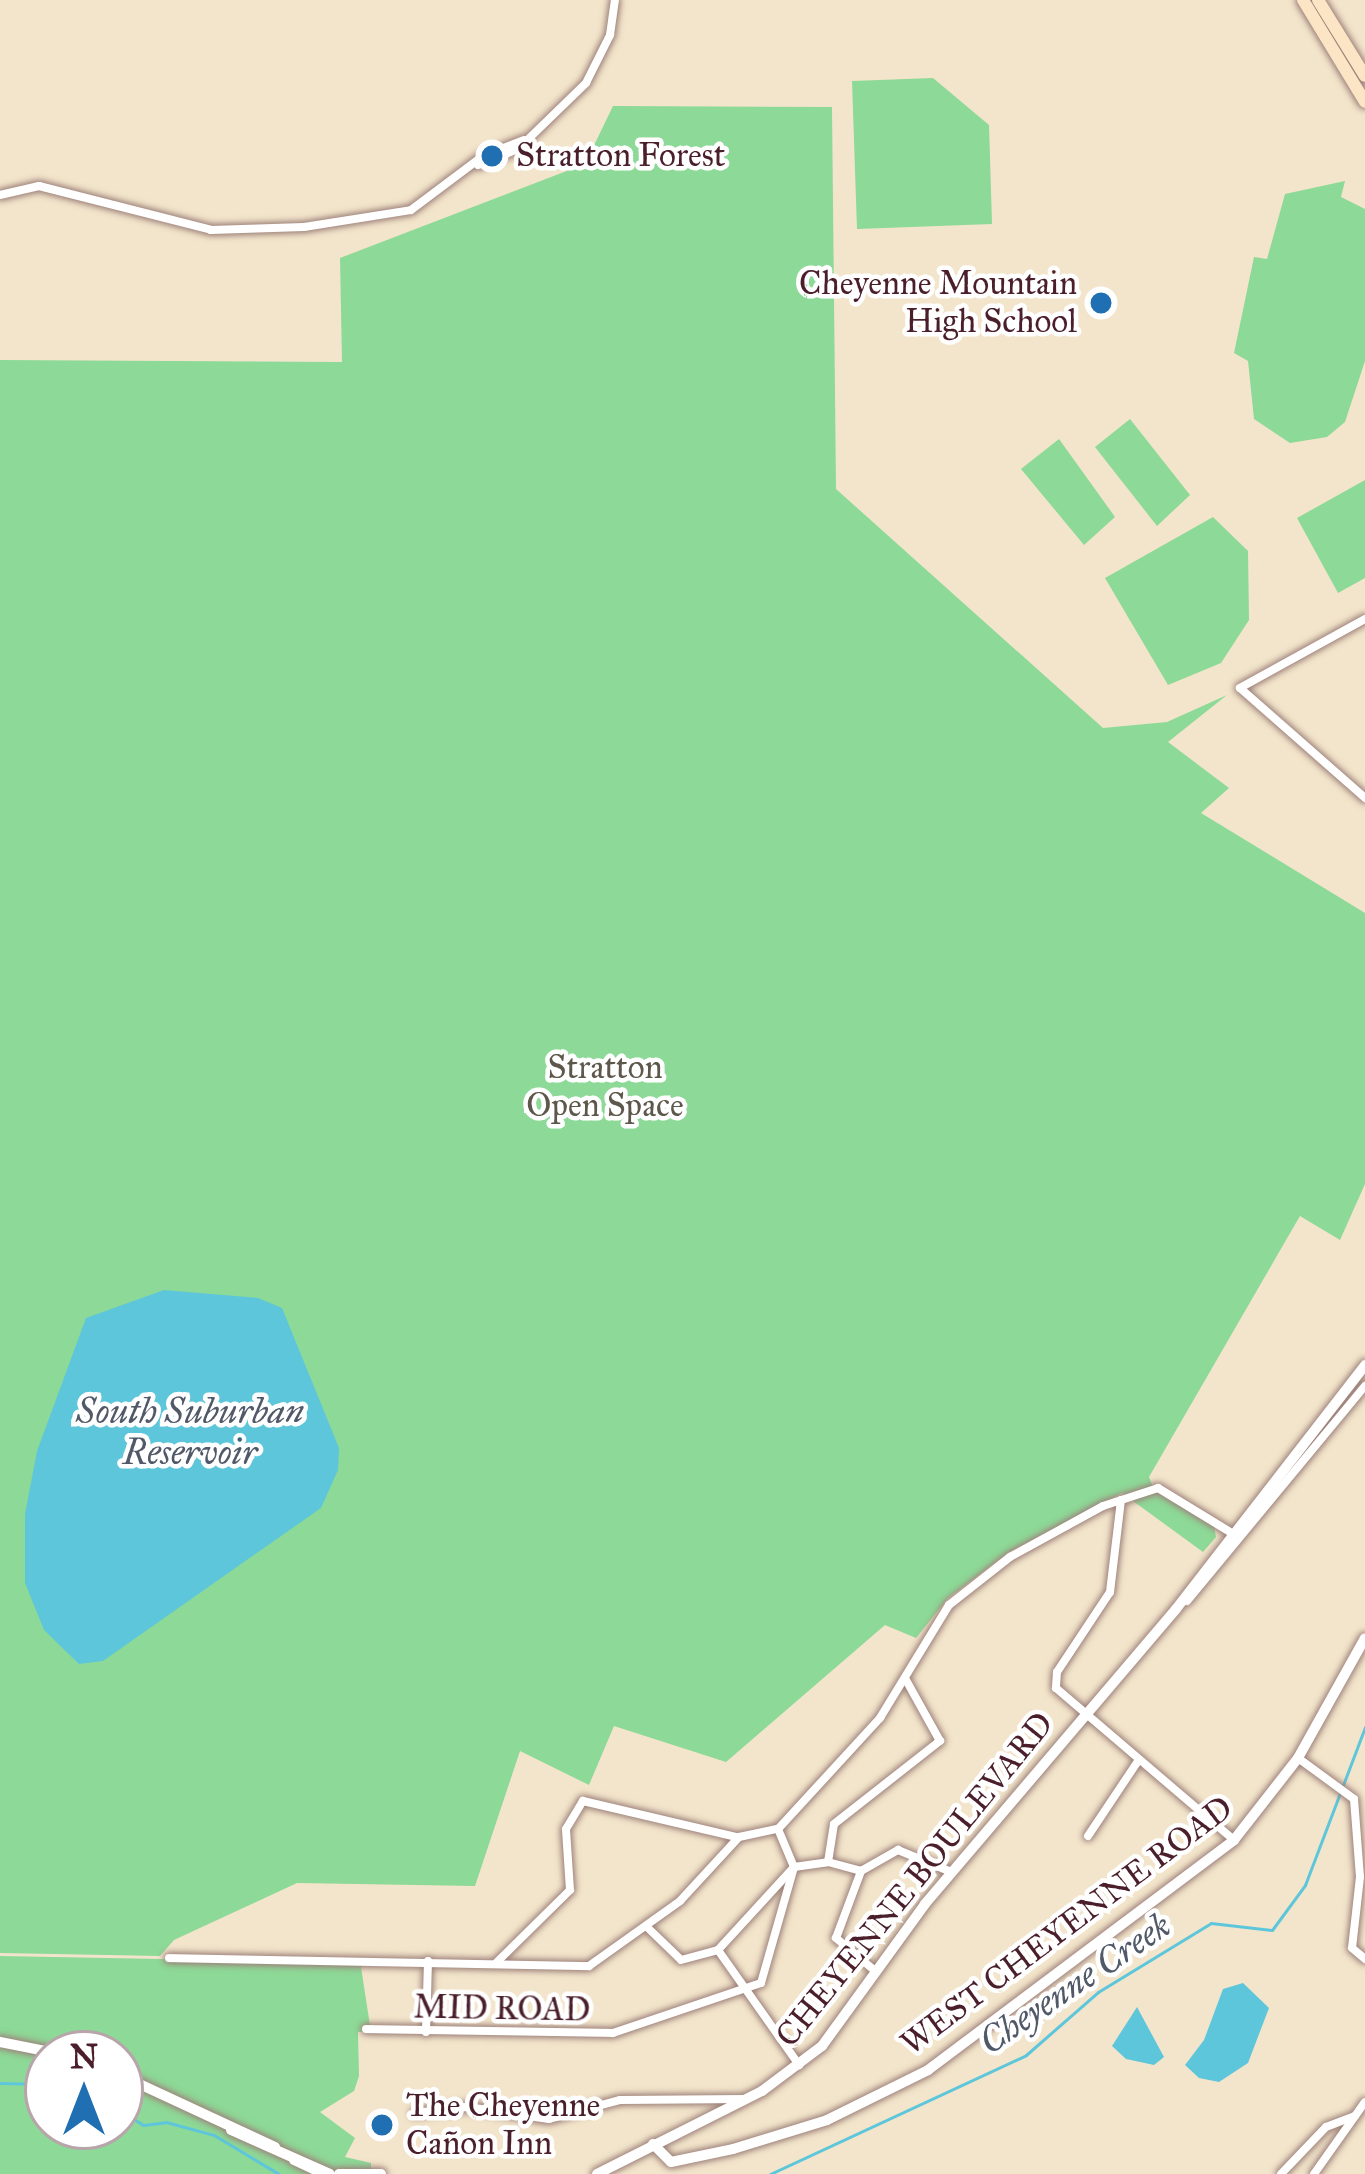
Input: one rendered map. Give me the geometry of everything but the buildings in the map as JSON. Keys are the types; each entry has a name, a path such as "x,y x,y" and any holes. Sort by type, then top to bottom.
{"main road":[{"path":"1304,0 1365,102"},
{"path":"1318,0 1365,76"}],"street":[{"path":"0,194 39,186 211,230 304,227 411,210 556,116 597,67 614,0"},
{"path":"1365,619 1240,688 1365,798"},
{"name":"CHEYENNE BOULEVARD","path":"1176,1609 1230,1532 1365,1365"},
{"name":"CHEYENNE BOULEVARD","path":"597,2174 746,2099 800,2066 951,1872 1365,1386"},
{"path":"496,1963 566,1898 572,1875 566,1829 590,1798 739,1837 778,1829 907,1680 926,1636 960,1594 1010,1557 1120,1500 1166,1489 1230,1532"},
{"path":"1120,1500 1110,1592 1055,1680 1060,1695 1234,1840"},
{"name":"WEST CHEYENNE ROAD","path":"653,2144 671,2162 733,2149 899,2086 1234,1840 1298,1758 1365,1638"},
{"path":"828,1862 834,1824 940,1741 907,1680"},
{"path":"1298,1758 1343,1788 1357,1808 1352,1948 1365,1959"},
{"path":"1088,1836 1138,1761"},
{"path":"742,1990 764,1975 794,1867 778,1829"},
{"path":"169,1958 580,1968 647,1927 739,1837"},
{"path":"874,1970 836,1938 861,1871 898,1850 951,1872"},
{"path":"647,1927 682,1960 718,1950 794,1867 828,1862 861,1871"},
{"path":"718,1950 800,2066"},
{"path":"426,2032 428,1961"},
{"name":"MID ROAD","path":"366,2029 600,2036 742,1990"},
{"path":"144,2086 331,2174 380,2174"},
{"path":"415,2113 467,2107 549,2119 620,2100 746,2099"},
{"path":"1314,2174 1365,2102"},
{"path":"1281,2174 1326,2127 1355,2116"}],"green space":[{"path":"933,78 989,125 992,224 857,229 852,81"},
{"name":"Stratton Open Space","path":"613,106 832,107 836,489 1103,728 1167,722 1227,695 1168,742 1229,788 1201,813 1365,913 1365,1184 1340,1240 1300,1216 1149,1477 1155,1492 1177,1498 1214,1527 1216,1537 1203,1552 1122,1493 1009,1552 948,1598 916,1638 885,1625 726,1762 614,1726 589,1785 520,1751 475,1886 297,1883 174,1940 160,1956 0,1953 0,360 342,362 340,258 585,164"},
{"path":"1345,181 1341,197 1365,209 1365,361 1345,422 1327,437 1290,443 1254,419 1248,361 1234,353 1254,257 1267,259 1285,194"},
{"path":"1130,419 1190,495 1157,526 1095,447"},
{"path":"1059,439 1115,517 1084,545 1021,469"},
{"path":"1365,480 1365,578 1338,593 1297,518"},
{"path":"1213,517 1248,551 1249,620 1221,663 1168,685 1105,578"},
{"path":"0,1956 375,1963 361,1967 371,2032 358,2032 359,2076 354,2091 320,2112 355,2138 345,2157 371,2163 371,2174 0,2174"}],"water":[{"name":"South Suburban Reservoir","path":"164,1290 258,1298 282,1308 339,1448 338,1470 321,1508 103,1661 79,1664 44,1630 25,1583 25,1514 37,1451 86,1318"},
{"path":"1243,1983 1269,2008 1248,2063 1219,2082 1199,2078 1185,2065 1204,2040 1223,1989"},
{"path":"1137,2007 1164,2057 1154,2065 1126,2059 1112,2046"}],"waterway":[{"name":"Cheyenne Creek","path":"770,2174 1026,2055 1098,1992 1211,1923 1272,1930 1305,1885 1365,1727"},
{"path":"0,2083 24,2084"},
{"path":"144,2125 166,2122 214,2135 279,2174"}],"place":[{"name":"Stratton Forest","path":"492,156"},
{"name":"Cheyenne Mountain High School","path":"1101,303"},
{"name":"The Cheyenne Cañon Inn","path":"382,2125"}]}
